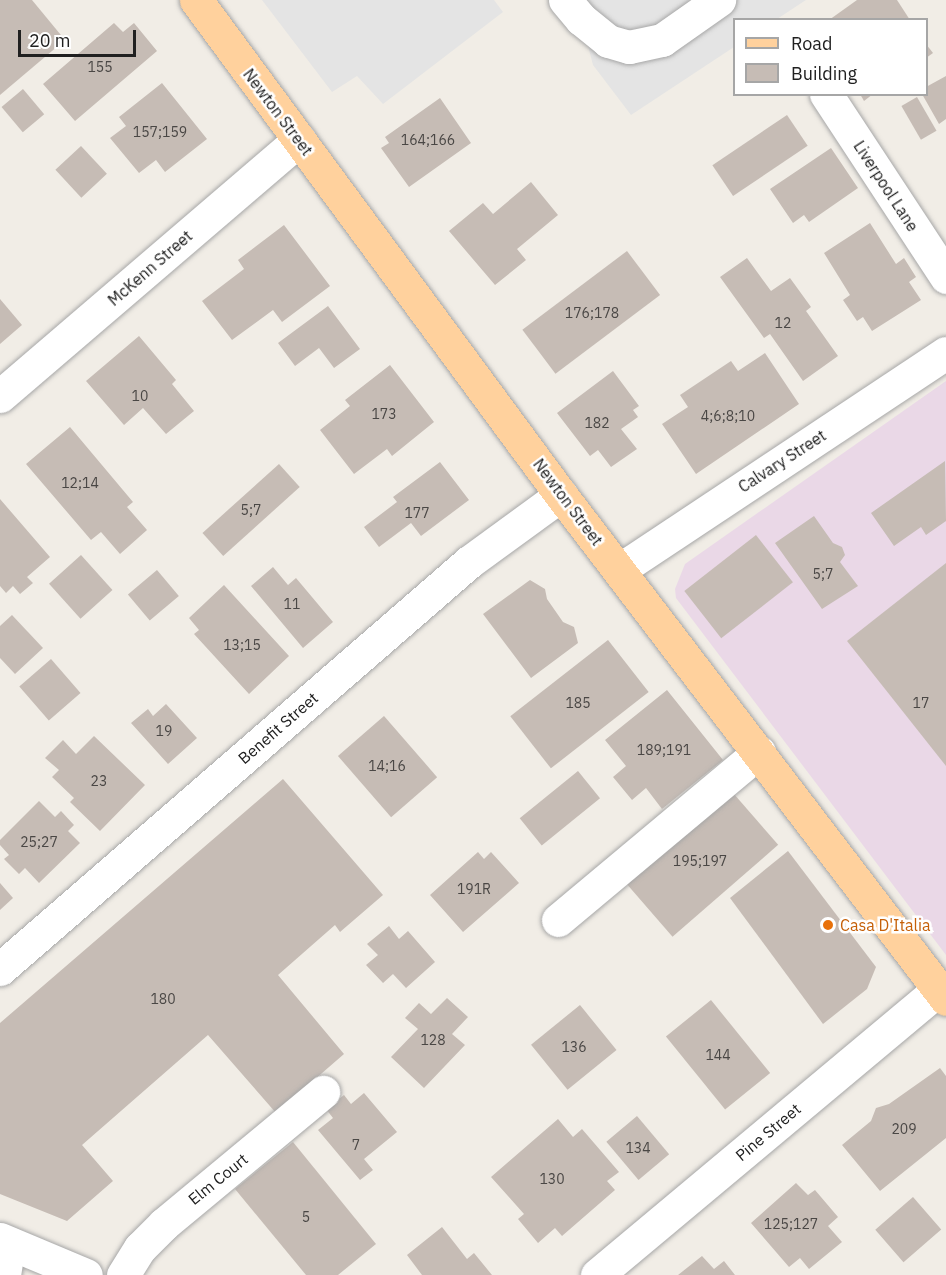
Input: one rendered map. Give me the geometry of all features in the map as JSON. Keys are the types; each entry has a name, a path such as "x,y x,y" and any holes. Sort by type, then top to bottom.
{"main road":[{"name":"Newton Street","path":"196,0 561,495 942,994"}],"street":[{"path":"566,0 581,19 608,41 629,47 662,40 719,0"},
{"name":"Liverpool Lane","path":"827,96 946,277"},
{"name":"McKenn Street","path":"0,396 299,140"},
{"name":"Calvary Street","path":"620,570 946,353"},
{"name":"Benefit Street","path":"0,969 469,562 561,495"},
{"path":"558,920 759,752"},
{"name":"Pine Street","path":"597,1275 942,994"},
{"name":"Elm Court","path":"123,1275 140,1248 164,1224 323,1092"},
{"path":"4,1275 5,1241 86,1275"}],"shaded area":[{"path":"262,0 494,0 503,12 383,104 357,76 332,92"},
{"path":"565,0 806,0 779,18 733,18 733,48 631,115 593,65 581,19"},
{"path":"946,381 946,955 676,598 675,589 685,564"}],"building":[{"path":"0,0 32,0 65,40 0,95"},
{"path":"857,0 897,0 909,18 832,18"},
{"path":"114,23 123,32 134,23 157,51 75,121 43,84"},
{"path":"928,47 933,53 928,57"},
{"path":"946,76 946,119 939,124 923,96 928,96 928,86"},
{"path":"162,83 207,139 165,172 156,160 139,173 110,138 126,126 119,117"},
{"path":"23,89 44,114 23,132 2,107"},
{"path":"861,96 870,96 864,101"},
{"path":"917,97 936,131 921,140 901,106"},
{"path":"440,98 471,143 409,187 381,148 389,143 385,137"},
{"path":"787,115 808,146 733,196 712,165"},
{"path":"81,146 107,174 81,198 55,170"},
{"path":"831,148 858,188 809,222 804,215 793,223 770,189"},
{"path":"531,182 558,215 517,249 526,260 495,285 449,231 483,203 493,214"},
{"path":"870,223 896,264 904,258 916,277 909,282 921,300 872,331 863,317 857,321 843,300 850,295 824,253"},
{"path":"284,225 330,286 282,322 273,310 232,340 202,301 244,269 238,260"},
{"path":"627,251 660,295 555,374 522,330"},
{"path":"747,258 771,291 790,278 811,307 806,311 838,356 803,381 770,334 764,338 720,277"},
{"path":"0,299 22,325 0,344"},
{"path":"328,306 360,349 334,368 319,348 295,366 278,343"},
{"path":"139,336 176,380 172,384 194,411 166,434 143,408 124,425 86,381"},
{"path":"765,353 799,404 696,474 662,424 688,407 680,395 731,361 738,371"},
{"path":"390,365 434,422 392,456 387,449 354,474 320,430 350,406 345,400"},
{"path":"613,371 639,406 633,410 638,417 621,429 637,449 611,467 598,450 590,456 557,413"},
{"path":"70,427 133,502 127,507 147,530 120,554 101,532 91,540 26,464"},
{"path":"945,461 946,521 926,535 921,527 894,546 871,513"},
{"path":"440,462 469,500 421,536 411,523 379,547 364,527 397,502 393,497"},
{"path":"279,464 300,487 223,556 202,533"},
{"path":"0,499 50,557 27,577 33,583 20,594 13,586 6,593 0,586"},
{"path":"814,516 833,543 842,547 845,555 840,562 858,586 822,609 775,543"},
{"path":"756,535 793,582 721,638 684,591"},
{"path":"81,555 112,590 80,619 49,584"},
{"path":"946,563 946,766 847,641"},
{"path":"273,567 288,585 296,578 333,622 303,648 251,586"},
{"path":"157,570 179,596 150,620 128,594"},
{"path":"530,580 545,589 547,599 563,622 574,627 578,643 531,678 483,614"},
{"path":"224,585 289,656 249,694 194,634 199,630 189,618"},
{"path":"12,615 43,648 15,674 0,658 0,626"},
{"path":"608,640 649,692 551,768 510,716"},
{"path":"51,659 81,693 49,721 19,687"},
{"path":"667,690 723,760 662,809 646,788 632,800 613,777 626,766 605,740"},
{"path":"166,704 197,738 168,764 131,723 148,709 153,716"},
{"path":"384,716 437,777 391,817 338,756"},
{"path":"94,736 145,785 100,831 70,802 74,798 52,777 59,770 45,758 63,740 76,754"},
{"path":"578,771 600,798 542,845 520,818"},
{"path":"283,779 383,895 340,932 335,925 278,975 344,1054 276,1113 208,1035 82,1145 113,1181 67,1221 0,1194 0,1023"},
{"path":"727,786 778,845 673,937 621,878"},
{"path":"39,801 55,817 61,811 74,825 68,831 80,843 39,883 25,868 19,874 4,859 9,855 0,845 0,840"},
{"path":"788,851 876,967 867,989 823,1024 730,898"},
{"path":"478,852 484,859 491,852 519,883 463,932 430,895"},
{"path":"0,883 13,898 0,910"},
{"path":"389,926 399,939 408,931 435,962 406,988 393,974 383,983 366,965 378,955 367,944"},
{"path":"447,998 468,1017 452,1034 465,1045 424,1088 391,1057 418,1029 405,1018 419,1003 431,1014"},
{"path":"711,1000 770,1073 725,1110 666,1037"},
{"path":"580,1005 617,1050 568,1090 531,1045"},
{"path":"940,1068 946,1076 946,1138 880,1191 842,1145 871,1121 876,1108 889,1104"},
{"path":"364,1093 397,1132 364,1159 373,1170 360,1180 318,1130 333,1118 326,1109 344,1095 351,1104"},
{"path":"637,1116 669,1154 638,1180 606,1142"},
{"path":"558,1119 573,1137 582,1129 619,1172 607,1181 615,1190 562,1236 555,1228 538,1243 518,1219 524,1214 491,1177"},
{"path":"293,1142 376,1244 338,1275 306,1275 235,1189"},
{"path":"796,1183 808,1195 815,1190 838,1217 828,1226 842,1242 809,1269 800,1258 789,1267 751,1223"},
{"path":"913,1197 941,1229 903,1262 875,1230"},
{"path":"442,1227 467,1259 474,1253 492,1275 422,1275 407,1255"},
{"path":"702,1256 714,1269 724,1261 735,1275 678,1275"}],"place":[{"name":"Casa D'Italia","path":"828,925"}]}
